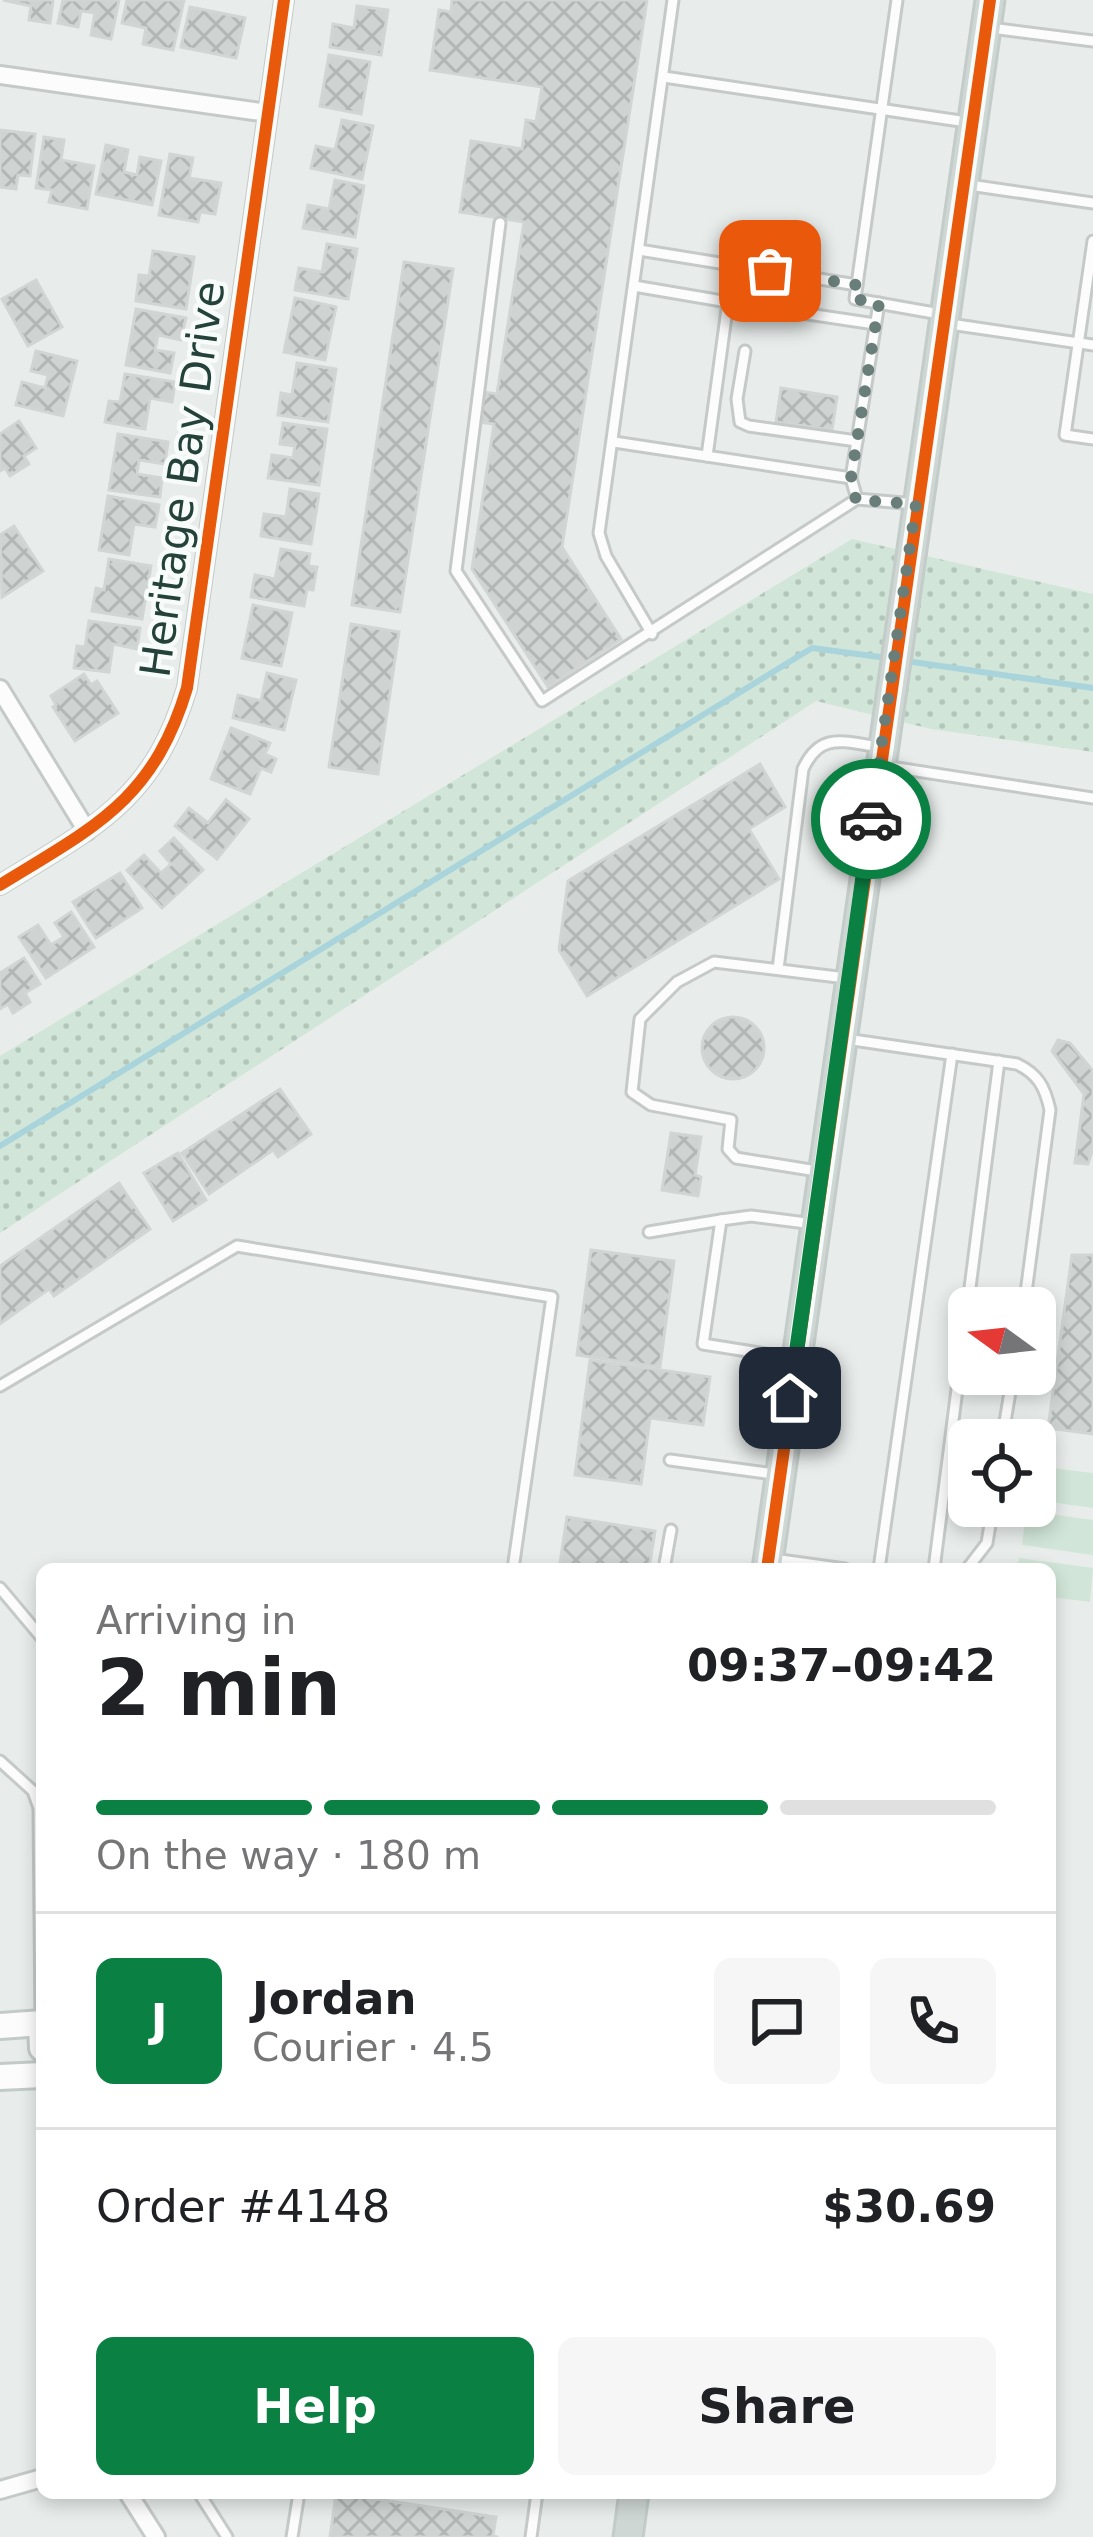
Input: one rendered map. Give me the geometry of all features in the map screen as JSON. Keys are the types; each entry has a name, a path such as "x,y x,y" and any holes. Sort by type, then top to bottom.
{"main road":[{"path":"767,1563 988,14"},
{"path":"0,2026 36,2024"},
{"path":"0,2077 36,2075"},
{"path":"628,2537 633,2499"}],"street":[{"name":"Heritage Bay Drive","path":"0,885 121,805 151,770 174,731 187,688 284,0"},
{"path":"0,75 268,112"},
{"path":"0,689 88,831"},
{"path":"0,2490 36,2480"},
{"path":"132,2499 156,2537"}],"lane":[{"path":"652,634 606,556 599,532 673,0"},
{"path":"897,0 855,299 1093,345"},
{"path":"988,14 1093,41"},
{"path":"664,77 972,123"},
{"path":"964,184 1093,203"},
{"path":"500,223 456,571 542,701 856,500 916,504"},
{"path":"1093,241 1065,435 1093,439"},
{"path":"639,250 857,285"},
{"path":"634,286 875,324"},
{"path":"707,456 728,302"},
{"path":"856,500 851,478 879,303"},
{"path":"745,351 737,399 740,422 857,441"},
{"path":"614,442 851,478"},
{"path":"778,970 803,769 812,751 826,741 1093,799"},
{"path":"822,1172 736,1158 728,1149 731,1120 651,1106 632,1092 640,1019 677,982 713,962 849,979"},
{"path":"841,1038 999,1061 1033,1071 1046,1091 1050,1110 1027,1287"},
{"path":"880,1563 952,1054"},
{"path":"935,1563 999,1061"},
{"path":"649,1232 751,1216 815,1224"},
{"path":"721,1220 703,1344 796,1359"},
{"path":"0,1386 237,1246 552,1297 514,1563"},
{"path":"670,1460 780,1474"},
{"path":"972,1563 987,1544 990,1527"},
{"path":"665,1563 671,1530"},
{"path":"0,1588 36,1631"},
{"path":"0,1762 36,1788"},
{"path":"203,2499 226,2537"},
{"path":"292,2537 298,2499"},
{"path":"531,2537 536,2499"}],"green space":[{"path":"852,539 1093,594 1093,752 931,729 816,701 0,1233 0,1056"},
{"path":"1056,1469 1093,1473 1093,1508 1056,1503"},
{"path":"1056,1515 1093,1520 1093,1555 1022,1545 1024,1527 1056,1527"},
{"path":"1019,1558 1056,1563 1018,1563"},
{"path":"1056,1563 1093,1568 1090,1602 1056,1598"}],"building":[{"path":"3,0 53,0 50,23 29,20 31,6"},
{"path":"63,0 119,0 111,39 91,35 95,13 81,11 78,27 58,23"},
{"path":"127,0 184,0 173,50 143,44 146,28 122,23"},
{"path":"452,0 647,0 562,547 621,639 548,687 472,569 494,424 478,422 483,392 497,394 524,222 460,212 471,141 522,149 526,120 536,122 542,87 430,70 439,10 451,12"},
{"path":"357,6 388,10 381,55 330,47 333,24 354,28"},
{"path":"190,7 245,18 236,58 181,47"},
{"path":"329,55 370,62 361,114 320,106"},
{"path":"342,120 373,126 362,179 311,168 316,146 335,150"},
{"path":"0,130 35,134 30,176 18,175 16,189 0,187"},
{"path":"44,137 64,140 61,160 94,166 87,209 49,202 52,190 36,188"},
{"path":"106,145 128,150 124,172 137,175 140,157 161,161 152,205 96,194"},
{"path":"170,154 193,158 189,178 221,183 215,214 200,212 198,222 159,215"},
{"path":"335,180 364,186 355,237 303,228 308,205 329,209"},
{"path":"327,244 357,249 348,299 295,290 299,268 322,272"},
{"path":"153,251 194,257 186,309 136,301 139,275 149,276"},
{"path":"404,262 453,269 400,612 352,605"},
{"path":"36,280 62,327 28,346 2,299"},
{"path":"295,298 336,307 325,360 284,352"},
{"path":"136,309 186,318 181,340 158,335 155,350 174,353 170,373 126,365"},
{"path":"36,351 77,361 63,416 16,405 22,382 45,388 48,375 31,371"},
{"path":"297,363 336,369 328,422 278,415 281,393 292,395"},
{"path":"125,374 175,382 172,402 150,398 145,429 105,422 109,401 120,402"},
{"path":"781,388 837,397 832,430 776,422"},
{"path":"19,421 36,448 24,456 29,464 10,476 5,468 0,471 0,434"},
{"path":"283,423 327,429 319,485 268,478 272,455 293,458 295,446 280,444"},
{"path":"118,434 168,442 165,464 139,460 137,474 162,478 160,497 109,490"},
{"path":"290,489 319,494 311,544 261,536 264,514 286,517"},
{"path":"108,496 159,505 155,527 134,524 129,555 99,550"},
{"path":"14,526 43,571 2,597 0,535"},
{"path":"281,549 310,554 308,566 317,567 304,606 251,597 255,575 275,579"},
{"path":"109,559 151,566 142,619 92,611 96,588 104,590"},
{"path":"253,605 292,613 281,666 242,658"},
{"path":"89,621 140,628 137,649 113,644 109,672 74,668 77,646 85,647"},
{"path":"351,624 399,632 378,774 329,767"},
{"path":"267,673 296,680 284,730 233,718 238,695 261,701"},
{"path":"84,674 91,685 97,681 118,713 75,741 51,696"},
{"path":"231,728 270,743 265,754 276,759 271,772 261,768 250,794 211,779"},
{"path":"760,764 785,807 749,829 779,879 587,996 559,950 568,881"},
{"path":"226,800 249,819 217,859 175,826 189,808 208,823"},
{"path":"174,838 203,870 162,908 127,870 144,855 161,873 171,864 160,851"},
{"path":"120,873 142,908 96,938 73,902"},
{"path":"71,912 94,947 46,978 19,937 38,925 51,945 64,937 55,923"},
{"path":"24,958 40,984 25,993 30,1002 13,1013 8,1004 0,1009 0,973"},
{"path":"733,1017 755,1026 764,1048 755,1070 733,1079 711,1070 702,1048 711,1026"},
{"path":"1058,1040 1070,1043 1093,1071 1093,1148 1088,1164 1075,1163 1084,1094 1052,1051"},
{"path":"280,1089 311,1134 278,1157 273,1150 209,1194 182,1153"},
{"path":"671,1133 701,1137 695,1175 701,1177 698,1196 662,1190"},
{"path":"178,1153 206,1200 173,1221 144,1173"},
{"path":"119,1183 150,1229 54,1296 49,1289 0,1324 0,1266"},
{"path":"591,1250 674,1261 660,1367 577,1355"},
{"path":"1072,1255 1093,1255 1093,1434 1056,1429 1056,1419 1049,1419"},
{"path":"590,1360 710,1377 703,1425 650,1418 641,1484 575,1475"},
{"path":"567,1517 655,1531 650,1563 560,1563"},
{"path":"335,2499 376,2499 496,2517 493,2536 498,2537 330,2537"}],"waterway":[{"path":"0,1146 812,648 887,658"},
{"path":"906,661 1093,688"}],"cycle path":[{"path":"0,885 92,827 138,785 173,727 187,688 284,0"},
{"path":"768,1563 990,0"}],"way so far":[{"path":"770,271 857,285 855,299 879,303 851,478 856,500 916,504 871,819"}],"route":[{"path":"790,1398 871,819"}]}
